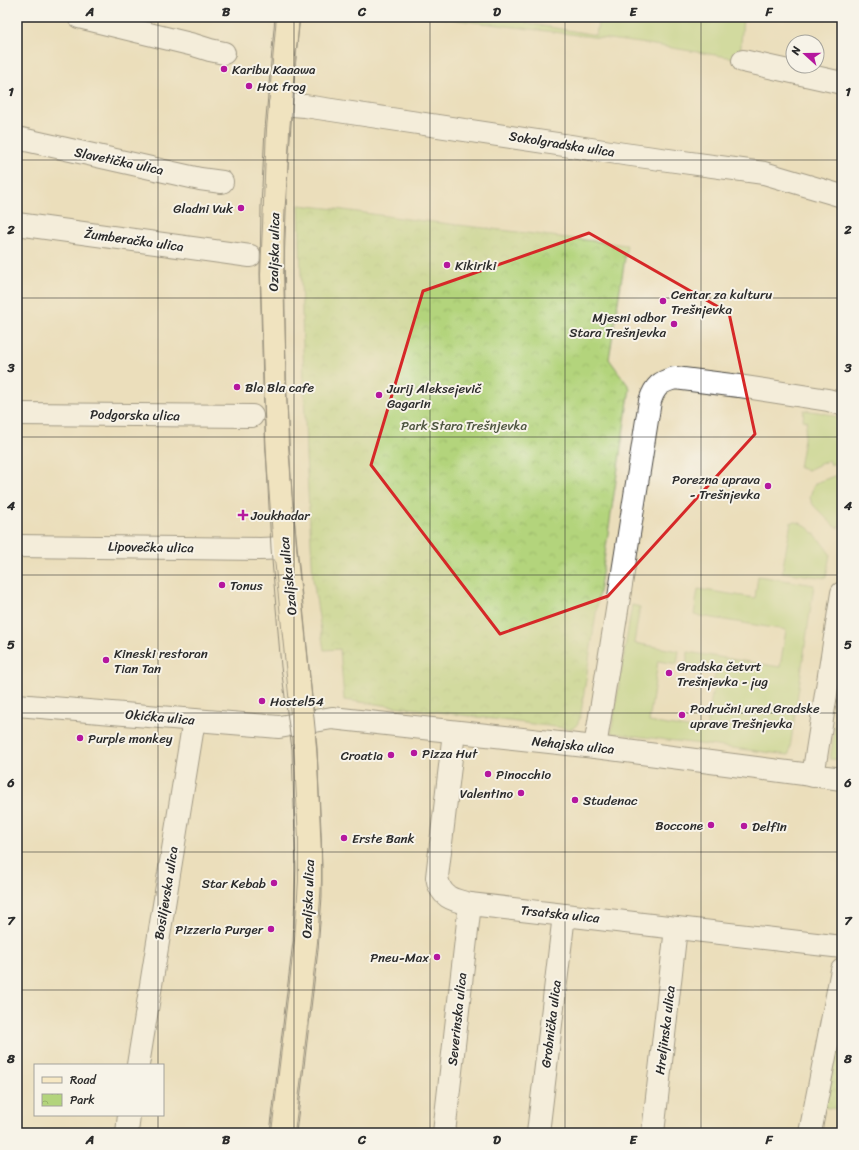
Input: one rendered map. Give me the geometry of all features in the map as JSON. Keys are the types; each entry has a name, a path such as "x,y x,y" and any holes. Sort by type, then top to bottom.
{"main road":[{"name":"Ozaljska ulica","path":"283,1133 306,942 309,905 310,839 303,723 285,548 277,448 272,275 278,130 288,17"}],"street":[{"path":"79,17 224,53"},
{"path":"743,60 842,83"},
{"name":"Sokolgradska ulica","path":"280,104 313,107 764,173 842,196"},
{"name":"Slavetička ulica","path":"17,138 222,182"},
{"name":"Žumberačka ulica","path":"17,224 250,256"},
{"path":"595,747 650,401 652,393 656,387 666,380 675,378 739,386 842,404"},
{"name":"Podgorska ulica","path":"17,414 252,416"},
{"name":"Lipovečka ulica","path":"17,546 285,548"},
{"path":"813,776 842,593"},
{"name":"Okićka ulica","path":"17,705 279,728 303,723"},
{"name":"Nehajska ulica","path":"303,723 332,718 595,747 842,779"},
{"name":"Bosiljevska ulica","path":"138,1064 194,720"},
{"name":"Trsatska ulica","path":"454,732 437,877 438,885 452,900 470,904 842,947"},
{"name":"Severinska ulica","path":"444,1133 470,904"},
{"name":"Grobnička ulica","path":"538,1133 564,915"},
{"name":"Hreljinska ulica","path":"653,1133 676,928"},
{"path":"810,1133 839,1000 842,970"},
{"path":"127,1133 130,1116"}],"highlighted area":[{"path":"589,233 729,313 755,434 608,596 500,634 371,465 423,291"}],"green space":[{"path":"435,17 527,17 526,23 596,35 599,17 743,17 740,59 648,44"},
{"name":"Park Stara Trešnjevka","path":"299,205 627,245 609,359 630,388 581,713 578,723 573,728 571,729 344,700 340,649 324,650 313,579 306,456"},
{"path":"804,410 829,414 842,420 842,459 831,465 829,460 808,470 799,468 807,421 803,420"},
{"path":"842,474 842,503 841,519 838,528 834,526 814,506 810,497 816,483"},
{"path":"791,522 800,523 809,529 830,554 826,578 782,572"},
{"path":"758,576 814,585 789,755 611,733 632,605 640,607 634,643 679,651 677,664 658,661 649,722 706,731 716,670 686,665 688,652 780,667 786,630 694,615 698,589 755,598"},
{"path":"842,679 842,760 830,759"},
{"path":"834,1051 842,1053 842,1110 823,1107"}],"tram line":[{"path":"270,1133 293,941 296,868 292,749 281,667 271,548 263,385 260,274 261,206 265,129 275,17"},
{"path":"296,1133 318,950 322,897 317,748 292,495 286,385 285,209 300,17"}],"place":[{"name":"Karibu Kaaawa","path":"224,69"},
{"name":"Hot frog","path":"249,86"},
{"name":"Gladni Vuk","path":"241,208"},
{"name":"Kikiriki","path":"447,265"},
{"name":"Centar za kulturu Trešnjevka","path":"663,301"},
{"name":"Mjesni odbor Stara Trešnjevka","path":"674,324"},
{"name":"Bla Bla cafe","path":"237,387"},
{"name":"Jurij Aleksejevič Gagarin","path":"379,395"},
{"name":"Porezna uprava - Trešnjevka","path":"768,486"},
{"name":"Joukhadar","path":"243,515"},
{"name":"Tonus","path":"222,585"},
{"name":"Kineski restoran Tian Tan","path":"106,660"},
{"name":"Gradska četvrt Trešnjevka - jug","path":"669,673"},
{"name":"Hostel54","path":"262,701"},
{"name":"Područni ured Gradske uprave Trešnjevka","path":"682,715"},
{"name":"Purple monkey","path":"80,738"},
{"name":"Pizza Hut","path":"414,753"},
{"name":"Croatia","path":"391,755"},
{"name":"Pinocchio","path":"488,774"},
{"name":"Valentino","path":"521,793"},
{"name":"Studenac","path":"575,800"},
{"name":"Boccone","path":"711,825"},
{"name":"Delfin","path":"744,826"},
{"name":"Erste Bank","path":"344,838"},
{"name":"Star Kebab","path":"274,883"},
{"name":"Pizzeria Purger","path":"271,929"},
{"name":"Pneu-Max","path":"437,957"}]}
